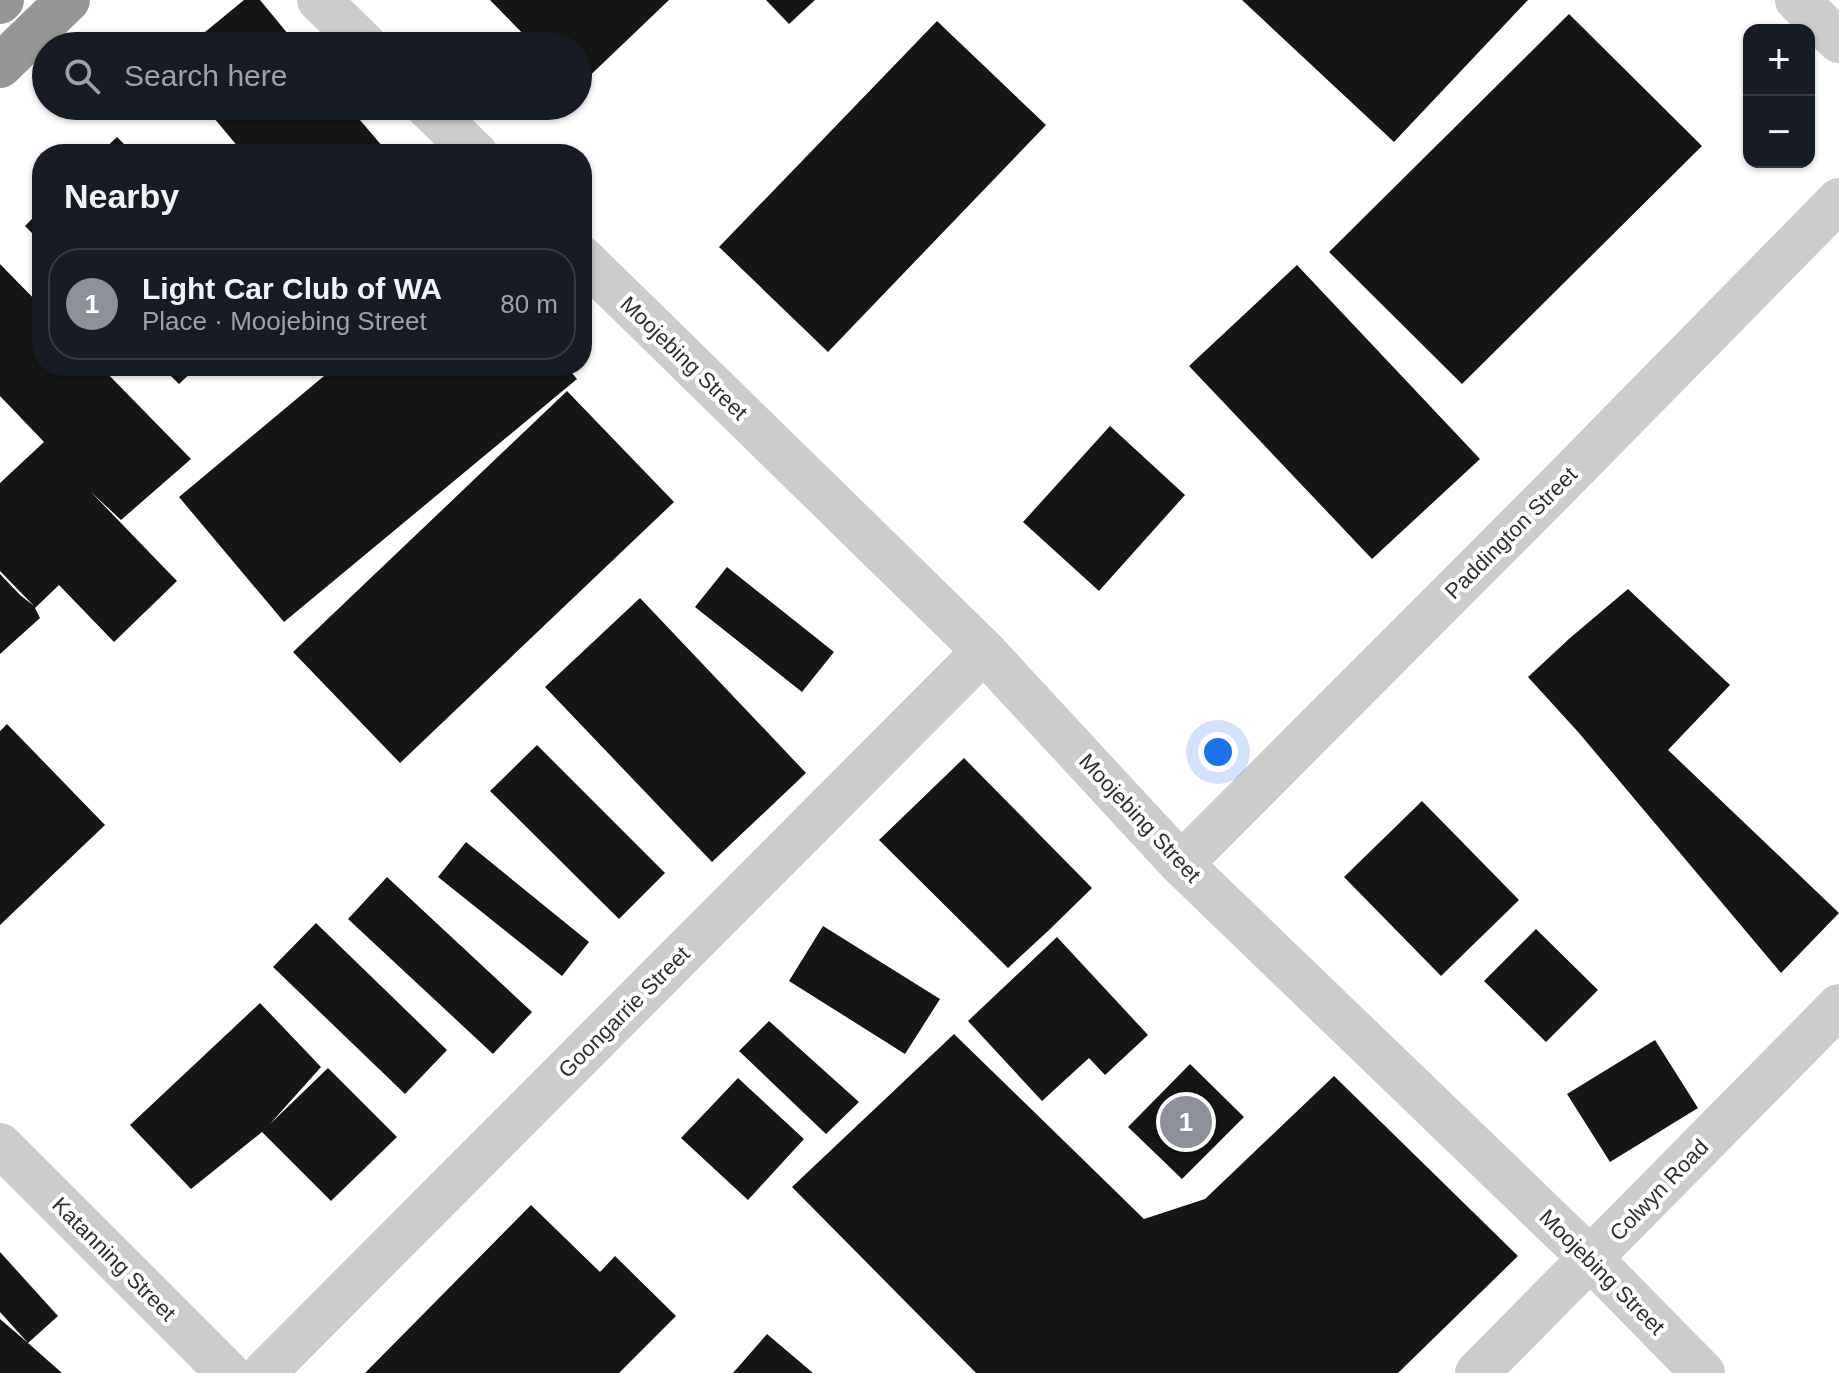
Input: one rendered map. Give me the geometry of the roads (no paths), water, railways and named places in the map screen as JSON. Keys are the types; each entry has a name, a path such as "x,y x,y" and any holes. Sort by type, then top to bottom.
{"highway":[{"path":"35,32 68,0"},
{"path":"0,66 32,35"}],"street":[{"path":"319,0 352,32"},
{"path":"1797,0 1839,41"},
{"path":"441,120 466,144"},
{"name":"Paddington Street","path":"1181,864 1839,200"},
{"name":"Moojebing Street","path":"592,268 984,651 1181,864 1591,1259 1703,1373"},
{"name":"Goongarrie Street","path":"264,1373 984,651"},
{"name":"Colwyn Road","path":"1477,1373 1839,1006"},
{"name":"Katanning Street","path":"0,1145 228,1373"}],"place":[{"name":"Light Car Club of WA","path":"1186,1122"}]}
